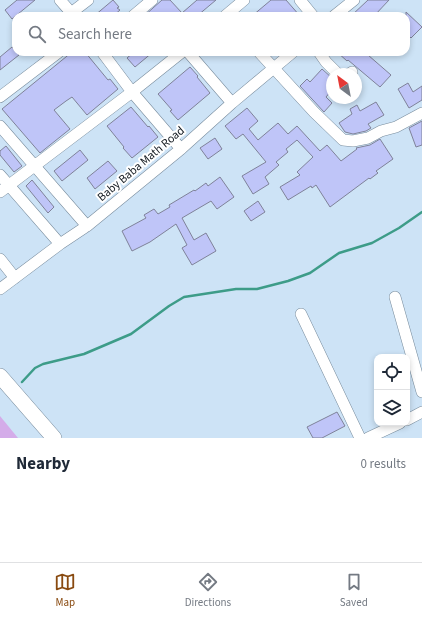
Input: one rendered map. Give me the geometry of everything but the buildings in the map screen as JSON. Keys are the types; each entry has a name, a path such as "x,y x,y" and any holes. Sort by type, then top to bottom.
{"main road":[{"path":"0,376 54,438"},
{"path":"0,388 43,438"}],"street":[{"path":"60,0 70,12"},
{"path":"75,12 88,0"},
{"path":"138,12 152,0"},
{"path":"230,12 244,0"},
{"path":"300,0 309,12"},
{"path":"339,12 354,0"},
{"path":"0,97 54,56"},
{"path":"105,56 132,92 181,149"},
{"path":"4,188 132,92 177,56"},
{"path":"191,56 232,103"},
{"path":"263,56 320,118 343,140 352,141 368,138 381,131 396,127 422,113"},
{"name":"Baby Baba Math Road","path":"0,289 60,244 87,226 181,149 232,103 289,56"},
{"path":"322,56 332,68"},
{"path":"0,126 87,226"},
{"path":"0,175 4,188 60,244"},
{"path":"0,258 15,278"},
{"path":"395,297 422,392"},
{"path":"301,314 360,438"},
{"path":"410,418 422,412"},
{"path":"368,438 394,426"}],"shaded area":[{"path":"0,416 18,438 0,438"}],"waterway":[{"path":"22,382 35,368 43,364 84,354 131,334 169,306 184,297 236,289 257,289 288,281 310,273 339,253 372,243 399,228 422,212"}]}
